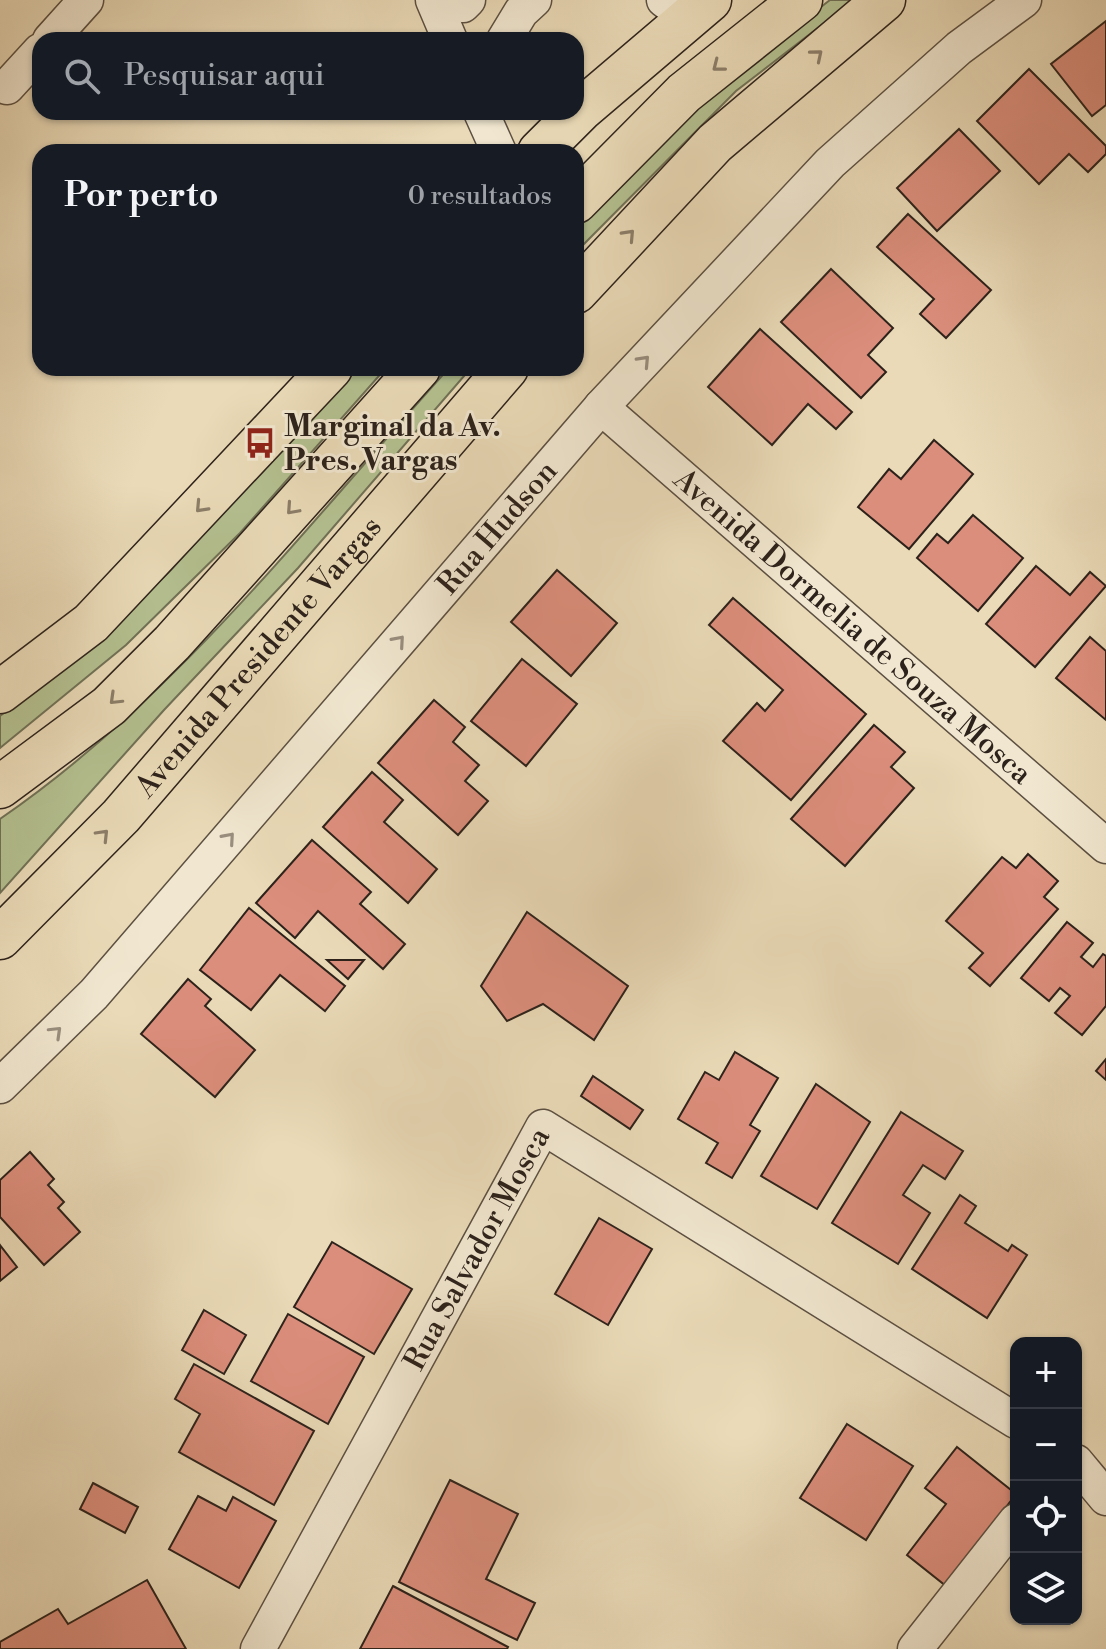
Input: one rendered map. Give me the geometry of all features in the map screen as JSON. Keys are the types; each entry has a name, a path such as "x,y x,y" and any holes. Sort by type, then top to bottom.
{"main road":[{"path":"584,194 684,93 801,0"},
{"path":"584,283 715,143 884,0"},
{"path":"584,104 693,2"},
{"path":"546,144 569,120"},
{"path":"0,691 91,623 323,376"},
{"path":"0,787 109,706 172,643 412,376"},
{"name":"Avenida Presidente Vargas","path":"0,938 121,816 500,376"}],"street":[{"path":"57,32 86,0"},
{"path":"433,0 447,32"},
{"path":"442,0 463,5 468,0"},
{"path":"491,32 493,19 508,0"},
{"path":"509,32 521,12 534,0"},
{"name":"Rua Hudson","path":"0,1086 94,994 601,407 830,163 959,48 1024,0"},
{"path":"7,87 32,60"},
{"path":"485,120 495,144"},
{"name":"Avenida Dormelia de Souza Mosca","path":"601,407 1106,846"},
{"name":"Rua Salvador Mosca","path":"258,1649 543,1127 1010,1417"},
{"path":"1082,1469 1106,1498"},
{"path":"915,1649 1010,1529"}],"green space":[{"path":"830,0 854,0 736,91 584,244 584,219 605,196 666,137"},
{"path":"348,376 379,376 240,533 126,645 0,748 0,716 87,650 169,572"},
{"path":"442,376 464,376 298,568 164,710 0,893 0,819 64,771 124,720 182,665 291,548"}],"building":[{"path":"1106,21 1106,105 1092,116 1051,64"},
{"path":"1029,69 1106,146 1106,154 1088,172 1069,154 1039,184 977,121"},
{"path":"959,129 1000,171 937,231 897,188"},
{"path":"908,214 991,290 946,338 920,314 934,299 877,247"},
{"path":"831,269 893,328 868,355 886,372 861,398 781,322"},
{"path":"760,329 852,412 836,429 808,404 772,445 708,387"},
{"path":"934,440 973,474 909,549 858,507 889,469 901,479"},
{"path":"973,515 1023,558 978,611 917,558 937,534 948,543"},
{"path":"1036,566 1070,595 1090,572 1106,586 1035,667 986,624"},
{"path":"557,570 617,623 571,676 511,622"},
{"path":"733,598 866,714 791,800 723,741 757,703 765,711 783,690 709,625"},
{"path":"1090,637 1106,651 1106,720 1056,678"},
{"path":"522,659 577,704 526,766 471,721"},
{"path":"434,700 465,727 453,742 479,765 465,781 488,801 458,835 378,763"},
{"path":"874,725 905,752 891,767 914,788 845,866 791,819"},
{"path":"372,772 403,800 384,822 437,869 408,903 323,827"},
{"path":"312,840 371,892 360,904 405,944 383,969 318,911 295,938 256,903"},
{"path":"1028,854 1058,881 1044,897 1058,909 990,986 969,968 983,953 946,921 1002,857 1016,868"},
{"path":"249,908 345,986 325,1011 280,975 251,1010 200,970"},
{"path":"527,912 628,986 594,1040 543,1004 507,1021 481,986"},
{"path":"1067,922 1093,943 1081,957 1093,967 1103,954 1106,956 1106,1006 1082,1035 1055,1013 1070,996 1060,988 1049,1001 1021,978"},
{"path":"327,960 364,960 348,979"},
{"path":"188,979 211,999 205,1006 255,1050 215,1097 141,1034"},
{"path":"735,1052 778,1078 750,1125 760,1131 732,1178 706,1163 718,1143 678,1119 705,1072 719,1080"},
{"path":"1106,1059 1106,1080 1096,1071"},
{"path":"593,1076 643,1110 630,1129 581,1096"},
{"path":"816,1084 870,1122 817,1209 761,1176"},
{"path":"901,1112 963,1151 945,1179 923,1165 903,1195 930,1213 898,1264 832,1223"},
{"path":"30,1152 54,1179 48,1185 64,1202 58,1208 80,1232 44,1265 0,1217 0,1180"},
{"path":"960,1195 976,1206 965,1223 1008,1251 1012,1245 1027,1255 987,1318 912,1269"},
{"path":"599,1218 652,1249 608,1325 555,1294"},
{"path":"332,1242 412,1289 374,1354 294,1307"},
{"path":"0,1245 17,1267 0,1281"},
{"path":"204,1310 246,1335 224,1374 182,1350"},
{"path":"288,1314 364,1357 328,1424 251,1381"},
{"path":"194,1364 314,1431 274,1505 179,1452 200,1414 175,1399"},
{"path":"847,1424 913,1466 866,1540 800,1498"},
{"path":"957,1447 1010,1489 1010,1502 946,1586 907,1555 946,1504 925,1488"},
{"path":"450,1480 518,1514 486,1579 535,1603 517,1640 399,1582"},
{"path":"93,1483 138,1507 125,1533 80,1509"},
{"path":"198,1496 226,1511 233,1497 276,1521 239,1588 169,1549"},
{"path":"147,1580 186,1649 0,1649 0,1642 58,1609 68,1624"},
{"path":"393,1586 508,1647 507,1649 360,1649"}],"place":[{"name":"Marginal da Av. Pres. Vargas","path":"260,443"}]}
